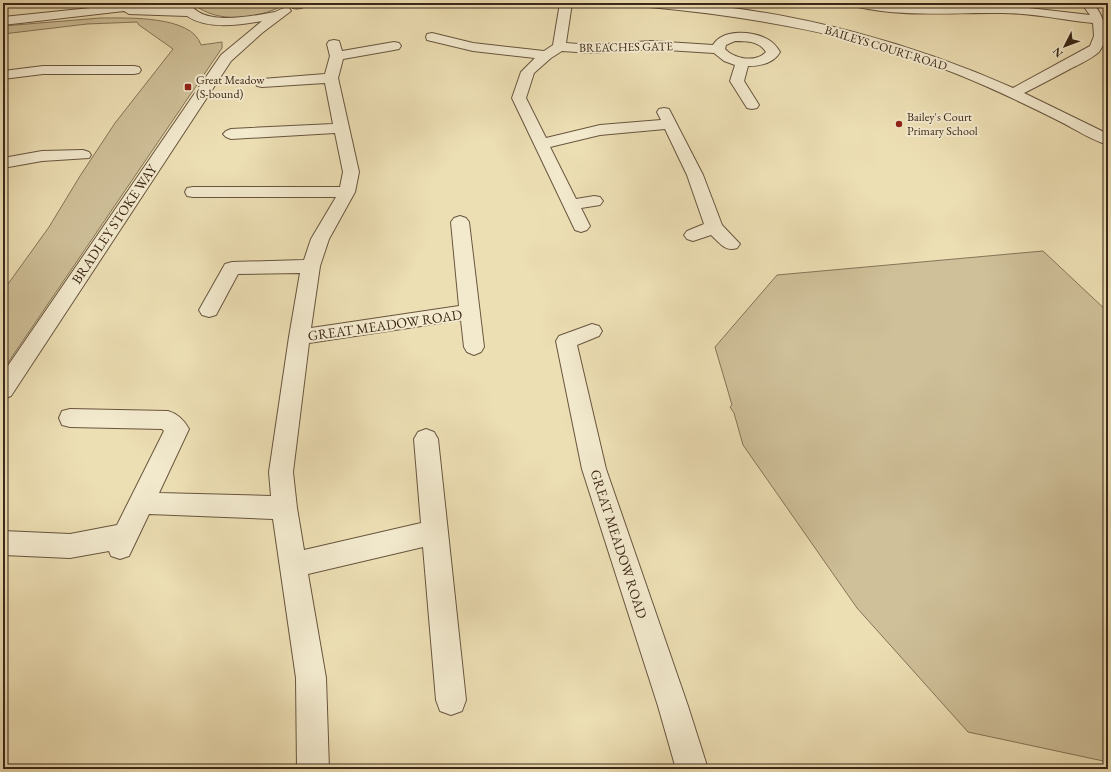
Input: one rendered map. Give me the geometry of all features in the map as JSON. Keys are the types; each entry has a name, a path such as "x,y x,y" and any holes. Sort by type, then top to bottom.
{"street":[{"path":"3,21 110,10 146,3"},
{"name":"BREACHES GATE","path":"559,47 566,3"},
{"name":"BAILEYS COURT ROAD","path":"650,3 692,5 768,18 812,26 869,41 942,64 1014,93 1108,140"},
{"path":"858,3 882,7 915,6 1097,11 1102,34 1102,51 1014,93"},
{"path":"110,10 157,10 187,8 201,18 216,21 237,21 259,18 296,5"},
{"name":"BRADLEY STOKE WAY","path":"3,390 226,58 258,30 296,5"},
{"path":"216,21 226,36 226,58"},
{"path":"457,44 469,35"},
{"path":"432,37 473,47 546,55"},
{"path":"744,37 760,41 771,48 773,52 767,59 743,62 726,57 718,49 718,45 722,41 728,39 744,37"},
{"name":"BREACHES GATE","path":"581,226 519,98 528,72 546,55 559,47 592,49 651,45 718,49"},
{"name":"GREAT MEADOW ROAD","path":"313,769 311,678 292,565 284,508 281,472 299,337 311,266 320,239 347,192 351,172 331,78 335,50 394,46"},
{"path":"743,62 737,81 752,105"},
{"path":"3,74 43,70 128,70"},
{"path":"80,83 91,70"},
{"path":"262,83 331,78"},
{"path":"542,144 600,130 666,118 695,175 714,227 731,244"},
{"path":"231,134 342,128"},
{"path":"3,163 42,156 83,155"},
{"path":"193,192 347,192"},
{"path":"571,206 594,201"},
{"name":"GREAT MEADOW ROAD","path":"460,222 474,347"},
{"path":"693,235 714,227"},
{"path":"209,310 232,268 311,266"},
{"name":"GREAT MEADOW ROAD","path":"299,337 470,312"},
{"name":"GREAT MEADOW ROAD","path":"592,331 566,340 594,469 692,769"},
{"path":"3,543 70,546 123,541 177,429 168,420 70,418"},
{"path":"426,439 451,700"},
{"path":"140,503 284,508"},
{"path":"292,565 435,532"}],"shaded area":[{"path":"198,3 287,3 267,12 243,17 232,17 209,13 199,8"},
{"path":"100,18 157,20 172,23 185,28 195,35 201,45 222,42 222,48 3,370 3,291 49,227 115,123 173,49 139,25 137,22 87,24 3,34 3,26"},
{"path":"1043,251 1108,312 1108,762 968,732 857,608 743,445 734,413 730,407 732,405 715,347 777,275"}],"place":[{"name":"Great Meadow (S-bound)","path":"188,87"},
{"name":"Bailey's Court Primary School","path":"899,124"}]}
